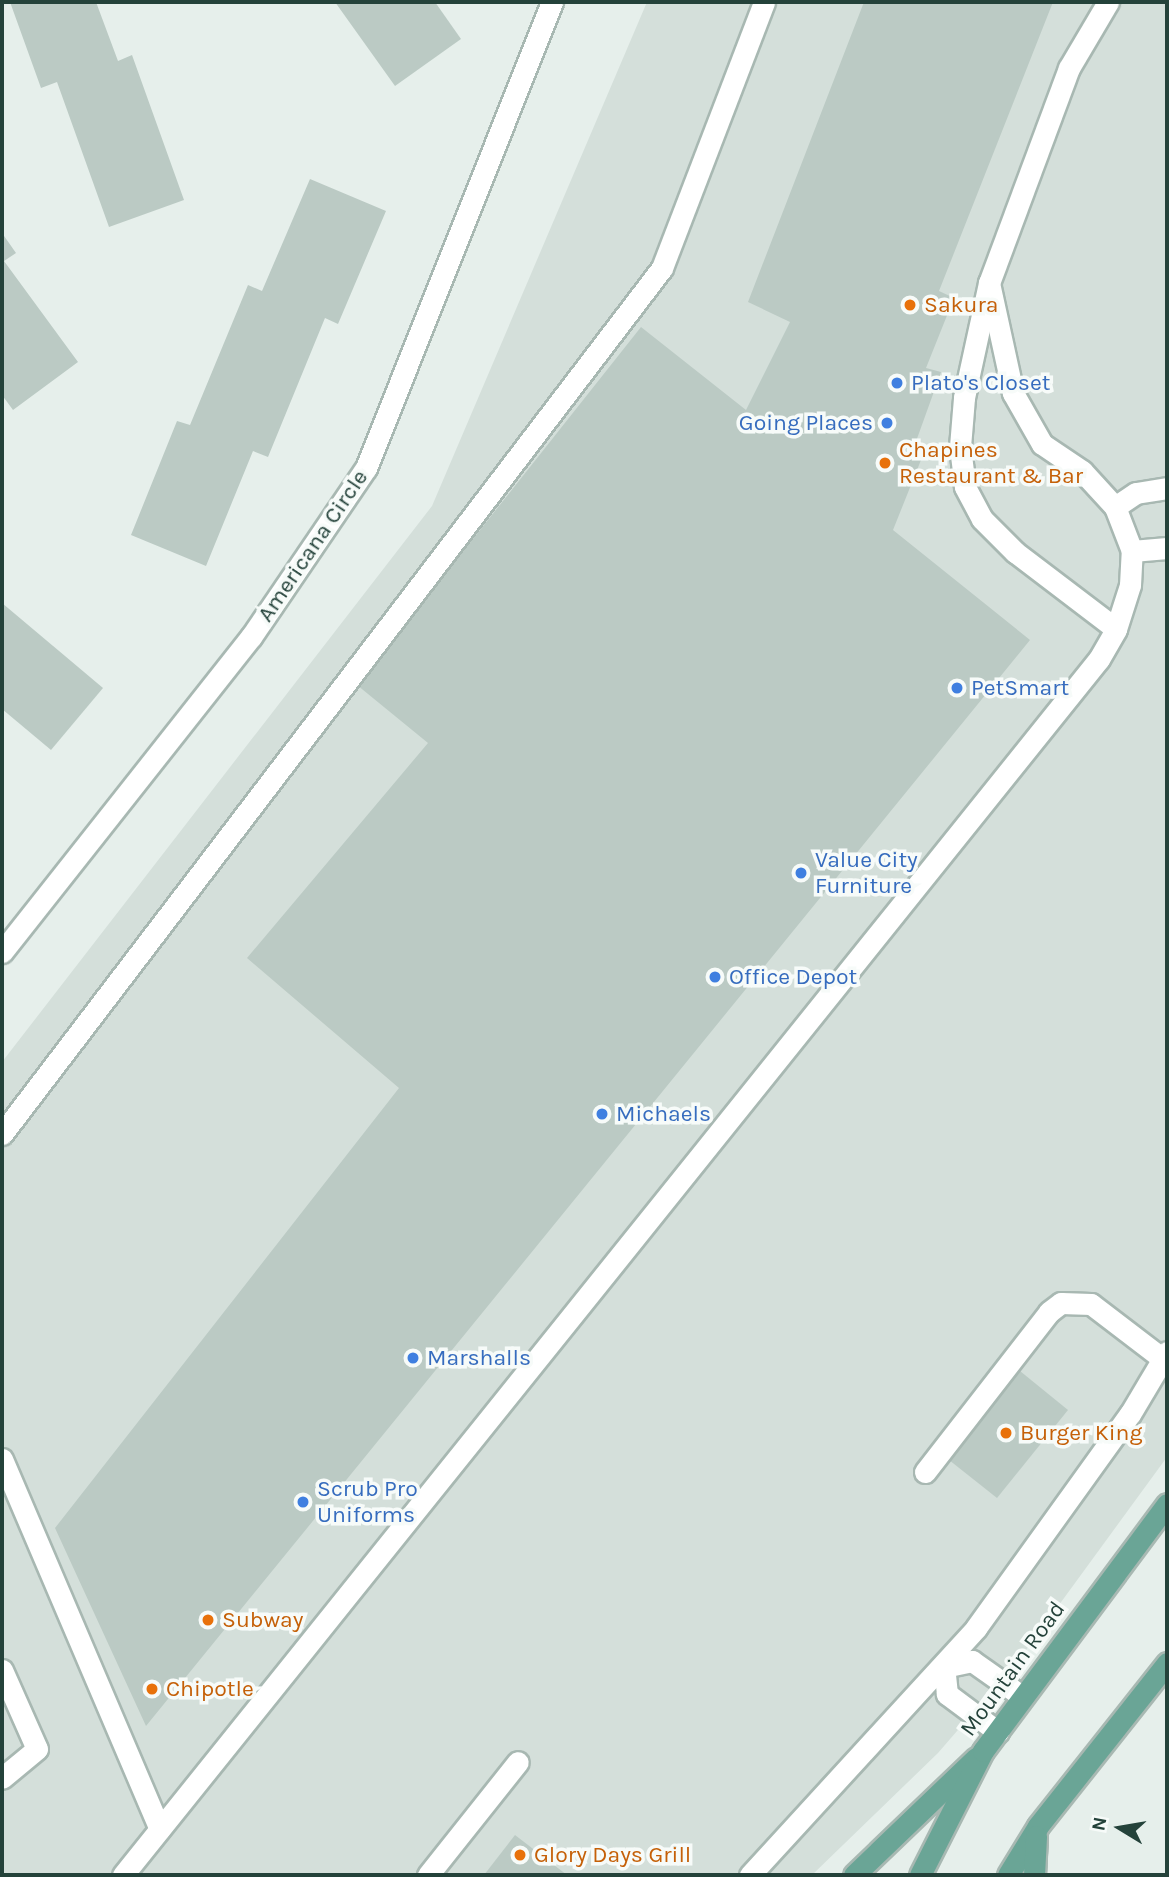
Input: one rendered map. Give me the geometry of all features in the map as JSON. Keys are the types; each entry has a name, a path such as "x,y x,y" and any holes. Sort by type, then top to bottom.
{"main road":[{"name":"Mountain Road","path":"920,1875 983,1752 1167,1504"},
{"path":"1008,1875 1038,1826 1167,1663"},
{"path":"854,1875 983,1752"},
{"path":"1034,1875 1038,1826"}],"street":[{"name":"Americana Circle","path":"2,953 251,637 360,479 390,418 552,2"},
{"path":"2,1133 662,268 764,2"},
{"path":"1108,2 1069,68 989,284 964,398 960,447 965,487 982,519 1015,552 1116,629"},
{"path":"123,1875 1091,668 1116,629 1130,585 1132,551 1115,507 1082,471 1042,444 1013,393 989,284"},
{"path":"1115,507 1136,492 1167,488"},
{"path":"1132,551 1167,548"},
{"path":"750,1875 944,1667 1130,1413 1165,1356 1091,1304 1061,1303 1049,1312 925,1472"},
{"path":"3,1452 160,1829"},
{"path":"944,1667 972,1661 1023,1697"},
{"path":"944,1667 947,1694 998,1732"},
{"path":"2,1670 37,1749 2,1778"},
{"path":"428,1875 518,1762"}],"shaded area":[{"path":"647,2 1167,2 1167,1457 1021,1657 938,1753 812,1875 2,1875 2,1062 432,506"}],"building":[{"path":"10,2 96,2 118,61 132,55 184,200 109,227 57,82 41,88"},
{"path":"335,2 435,2 461,39 395,86"},
{"path":"864,2 1053,2 939,291 954,298 926,368 941,372 914,447 925,450 893,530 1030,640 146,1726 55,1528 399,1088 247,958 428,743 357,685 641,327 746,410 790,322 748,302"},
{"path":"310,179 386,211 338,324 325,318 268,457 253,451 206,566 131,535 177,421 190,425 248,285 262,291"},
{"path":"2,233 16,253 4,261 78,362 13,410 2,395"},
{"path":"2,603 103,688 51,750 2,709"},
{"name":"Burger King","path":"1015,1367 1068,1410 997,1498 944,1456"},
{"name":"Glory Days Grill","path":"515,1835 567,1875 484,1875"}],"place":[{"name":"Sakura","path":"910,305"},
{"name":"Plato's Closet","path":"897,383"},
{"name":"Going Places","path":"887,423"},
{"name":"Chapines Restaurant & Bar","path":"885,463"},
{"name":"PetSmart","path":"957,688"},
{"name":"Value City Furniture","path":"801,873"},
{"name":"Office Depot","path":"715,977"},
{"name":"Michaels","path":"602,1114"},
{"name":"Marshalls","path":"413,1358"},
{"name":"Burger King","path":"1006,1433"},
{"name":"Scrub Pro Uniforms","path":"303,1502"},
{"name":"Subway","path":"208,1620"},
{"name":"Chipotle","path":"152,1689"},
{"name":"Glory Days Grill","path":"520,1855"}]}
